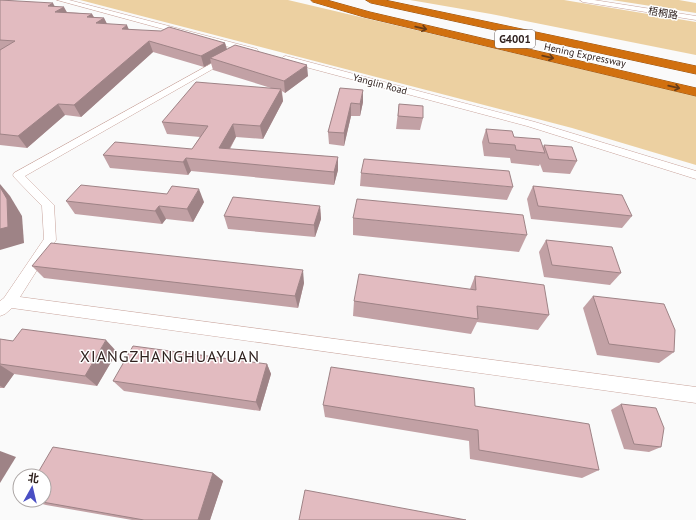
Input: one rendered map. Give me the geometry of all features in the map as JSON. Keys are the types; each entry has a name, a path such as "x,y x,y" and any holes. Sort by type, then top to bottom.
{"highway":[{"path":"316,0 368,15 696,92"},
{"name":"Hening Expressway","path":"333,0 696,79"},
{"name":"Hening Expressway","path":"370,0 696,70"},
{"path":"380,0 507,21 696,59"}],"street":[{"name":"Yanglin Road","path":"61,0 531,124 696,175"},
{"name":"梧桐路","path":"583,0 696,18"},
{"path":"245,48 18,175 48,205 50,240 5,306 696,395"}],"shaded area":[{"path":"80,0 288,0 696,96 696,165 572,128"},
{"path":"410,0 564,0 696,22 696,55 491,14"},
{"path":"612,0 679,0 696,3 696,13"}],"building":[{"path":"0,0 53,3 48,6 64,7 55,12 92,14 87,17 104,18 96,23 127,25 122,29 161,31 169,27 225,43 201,56 149,41 74,105 58,104 18,136 0,134 0,50 15,41 0,40"},
{"path":"235,45 307,65 284,81 210,58"},
{"path":"196,82 281,89 260,126 233,124 219,148 338,157 334,172 186,158 183,162 103,155 115,142 192,149 208,126 162,122"},
{"path":"340,88 363,90 360,104 351,103 344,133 328,132"},
{"path":"399,104 423,106 423,118 398,116"},
{"path":"486,129 512,131 514,137 540,139 545,153 516,150 515,145 489,143"},
{"path":"544,145 572,147 577,161 549,159"},
{"path":"364,159 509,171 513,187 361,173"},
{"path":"81,185 167,194 172,186 199,189 187,209 159,206 155,211 66,201"},
{"path":"533,186 622,195 632,216 538,206"},
{"path":"0,187 7,199 8,227 0,229"},
{"path":"233,197 320,206 314,225 224,216"},
{"path":"357,199 523,215 527,235 353,218"},
{"path":"546,240 612,247 621,273 552,265"},
{"path":"51,243 303,270 295,296 32,266"},
{"path":"359,274 476,290 475,276 544,285 549,315 477,306 478,319 354,301"},
{"path":"593,296 664,304 675,330 674,352 609,344"},
{"path":"22,329 106,340 85,376 0,364 0,339 13,341"},
{"path":"133,346 267,364 256,402 113,381"},
{"path":"331,367 474,388 475,406 589,424 599,470 479,450 478,430 323,405"},
{"path":"621,404 656,408 664,428 661,447 634,444"},
{"path":"53,447 213,473 198,520 144,520 52,504 52,468 41,468"},
{"path":"305,490 466,520 299,520"}],"district":[{"name":"XIANGZHANGHUAYUAN","path":"170,356"}]}
